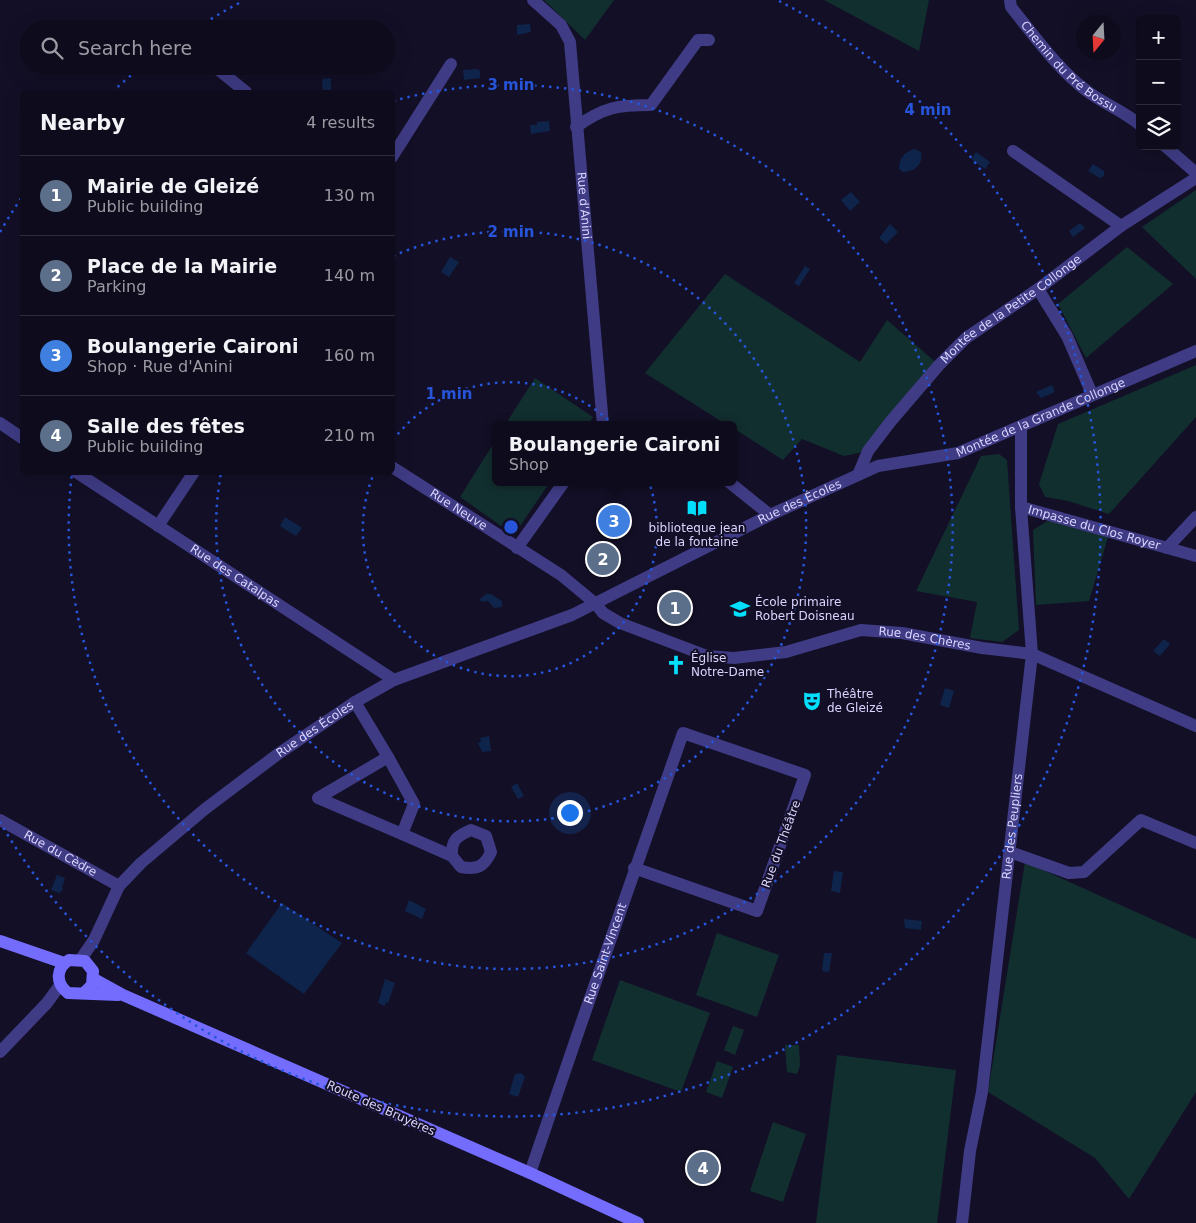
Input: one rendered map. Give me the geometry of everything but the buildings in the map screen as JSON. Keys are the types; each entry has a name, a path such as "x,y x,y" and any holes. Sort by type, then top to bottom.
{"main road":[{"path":"0,941 39,956 61,973 68,993 123,996"},
{"path":"61,973 69,960 81,959 93,973 123,996"},
{"path":"78,994 92,985 93,973"},
{"name":"Route des Bruyères","path":"123,996 530,1173 638,1223"}],"street":[{"name":"Rue d'Anini","path":"533,0 561,25 570,42 603,421"},
{"name":"Chemin du Pré Bossu","path":"1010,0 1011,7 1044,48 1087,91 1136,122"},
{"path":"576,127 598,112 627,106 651,105 698,40 709,40"},
{"path":"395,152 451,64"},
{"path":"225,75 244,90"},
{"path":"1170,150 1196,173"},
{"path":"1013,151 1121,226"},
{"name":"Montée de la Petite Collonge","path":"858,475 868,451 945,359 966,338 1038,289 1121,226 1196,178"},
{"path":"1038,289 1067,336 1092,394"},
{"name":"Montée de la Grande Collonge","path":"878,466 958,454 1092,394 1196,351"},
{"path":"0,423 20,437"},
{"name":"Rue des Peupliers","path":"962,1223 970,1151 982,1092 1032,654 1021,507 1021,426"},
{"name":"Rue des Écoles","path":"81,959 94,940 119,886 141,863 206,809 278,754 355,702 394,680 572,615 770,515 878,466"},
{"name":"Rue Neuve","path":"395,469 561,575 596,604"},
{"name":"Rue des Catalpas","path":"81,475 394,680"},
{"path":"158,526 192,475"},
{"path":"517,548 561,486"},
{"path":"734,486 770,515"},
{"name":"Impasse du Clos Royer","path":"1021,507 1196,556"},
{"name":"Impasse du Clos Royer","path":"1167,548 1196,517"},
{"name":"Rue des Chères","path":"596,604 603,613 620,623 707,656 734,658 786,652 861,630 902,633 982,648 1032,654 1196,726"},
{"path":"355,702 414,804 402,834"},
{"name":"Rue du Théâtre","path":"634,868 757,911 805,776 683,732"},
{"name":"Rue Saint-Vincent","path":"530,1173 634,868 683,732"},
{"path":"388,757 318,798 452,856"},
{"name":"Rue du Cèdre","path":"0,820 119,886"},
{"path":"1010,852 1069,873 1084,872 1141,820 1196,843"},
{"name":"Rue des Écoles","path":"93,973 94,940"},
{"path":"0,1052 47,1003 61,973"},
{"path":"47,1003 78,994"}],"green space":[{"path":"544,0 614,0 585,40"},
{"path":"824,0 929,0 919,51"},
{"path":"1196,190 1196,279 1142,227"},
{"path":"1127,247 1173,284 1086,358 1058,304"},
{"path":"725,274 860,362 887,320 939,365 868,451 844,456 802,439 783,460 737,431 737,421 721,421 645,373"},
{"path":"1196,365 1196,417 1109,514 1068,501 1045,497 1039,484 1058,424"},
{"path":"535,378 593,417 590,421 508,421"},
{"path":"492,446 492,486 547,486 514,535 460,497"},
{"path":"999,454 1007,460 1019,630 1002,642 970,638 977,602 916,591 981,456"},
{"path":"1049,520 1108,537 1089,601 1036,605 1033,530"},
{"path":"1025,862 1196,939 1196,1092 1129,1199 1095,1158 988,1092"},
{"path":"717,933 779,955 757,1017 696,995"},
{"path":"620,980 710,1013 681,1092 592,1060"},
{"path":"733,1026 744,1030 735,1055 724,1050"},
{"path":"785,1045 799,1045 800,1065 797,1074 787,1072"},
{"path":"837,1055 956,1070 937,1223 816,1223"},
{"path":"717,1061 733,1067 722,1098 706,1092"},
{"path":"773,1122 806,1134 783,1202 750,1191"}],"water":[{"path":"530,24 531,32 517,35 517,25"},
{"path":"477,69 480,71 480,78 464,80 463,70"},
{"path":"331,78 331,90 323,90 322,79"},
{"path":"524,81 525,88 510,89 510,82"},
{"path":"549,121 550,131 531,134 530,125"},
{"path":"915,149 921,152 920,163 915,169 903,172 899,169 901,158 906,153"},
{"path":"976,152 990,162 985,169 971,159"},
{"path":"1093,164 1104,171 1104,176 1100,178 1088,171"},
{"path":"851,192 860,202 850,211 841,200"},
{"path":"1080,223 1085,228 1073,237 1069,231"},
{"path":"890,224 898,232 886,244 879,238"},
{"path":"450,257 459,262 449,277 441,272"},
{"path":"805,266 810,269 799,286 794,283"},
{"path":"1052,385 1055,392 1041,398 1036,392"},
{"path":"285,517 302,528 296,536 280,526"},
{"path":"486,594 491,594 502,601 502,607 494,608 488,601 481,602 480,599"},
{"path":"1164,639 1170,644 1160,656 1153,651"},
{"path":"945,688 954,691 949,708 940,705"},
{"path":"489,736 491,751 482,752 478,743 481,742 480,738"},
{"path":"517,783 524,796 518,799 511,787"},
{"path":"834,871 843,872 840,893 831,891"},
{"path":"57,875 65,878 63,890 59,893 51,890"},
{"path":"409,900 426,909 422,919 405,911"},
{"path":"282,903 342,943 304,994 246,953"},
{"path":"904,919 922,921 921,930 905,928"},
{"path":"824,953 832,953 829,972 822,971"},
{"path":"385,979 395,983 388,1003 386,1002 385,1006 378,1003"},
{"path":"521,1073 525,1077 518,1097 509,1094 515,1074"}],"place":[{"name":"biblioteque jean de la fontaine","path":"697,508"},
{"name":"Boulangerie Caironi","path":"614,521"},
{"name":"Place de la Mairie","path":"603,559"},
{"name":"Mairie de Gleizé","path":"675,608"},
{"name":"École primaire Robert Doisneau","path":"740,609"},
{"name":"Église Notre-Dame","path":"676,665"},
{"name":"Théâtre de Gleizé","path":"812,701"},
{"name":"Salle des fêtes","path":"703,1168"}]}
